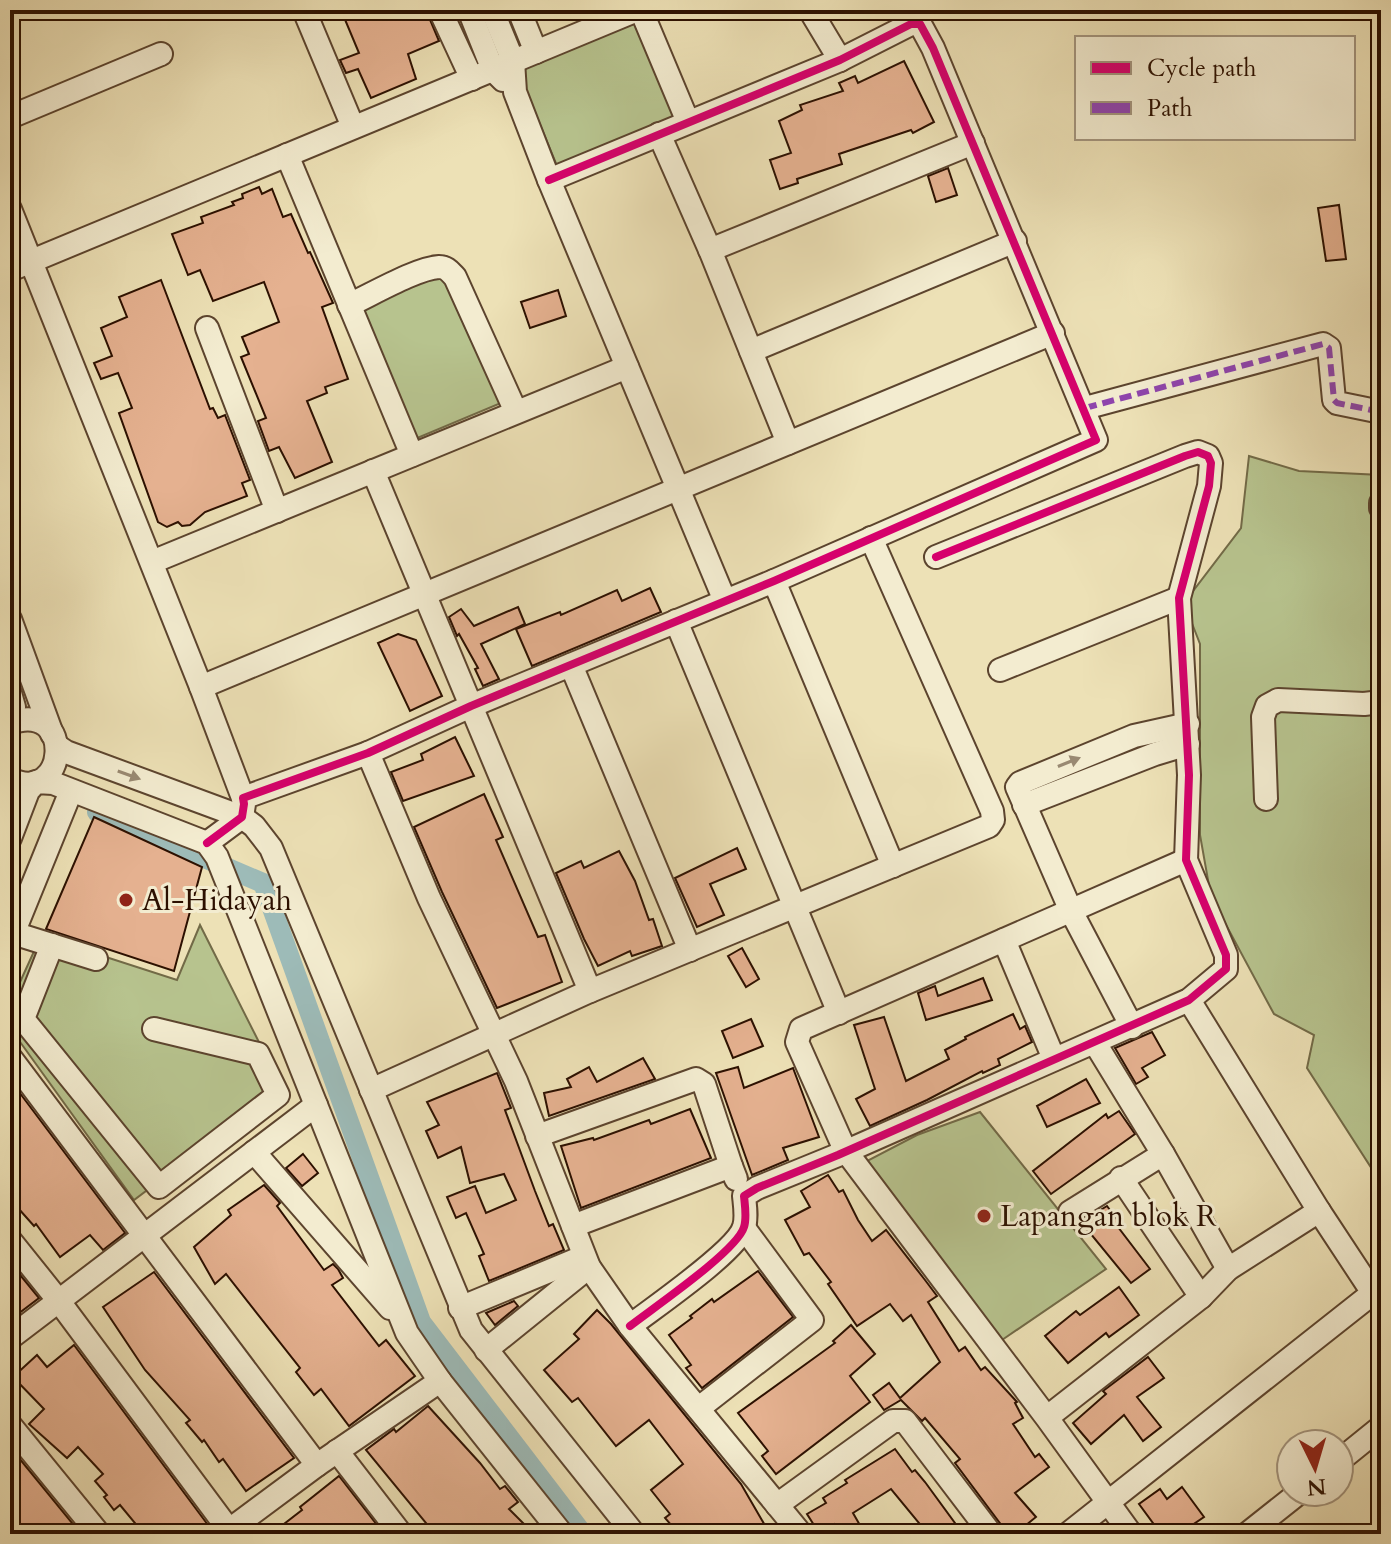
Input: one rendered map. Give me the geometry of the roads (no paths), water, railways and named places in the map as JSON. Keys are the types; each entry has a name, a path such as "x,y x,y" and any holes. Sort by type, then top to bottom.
{"street":[{"path":"304,10 353,127"},
{"path":"440,10 472,79"},
{"path":"469,10 503,65 515,92 725,601"},
{"path":"492,10 503,65"},
{"path":"519,10 536,52"},
{"path":"10,270 639,10 688,122"},
{"path":"810,10 840,60"},
{"path":"216,858 242,808 471,706 774,581 1096,440 923,25 911,24 840,60 549,180"},
{"path":"10,117 161,54"},
{"path":"659,134 788,443"},
{"path":"710,250 973,143"},
{"path":"287,155 412,455"},
{"path":"10,209 201,687 242,808 271,848 460,1308 486,1350 634,1534"},
{"path":"751,351 1015,241"},
{"path":"349,305 422,272 439,267 447,269 455,277 516,412"},
{"path":"207,328 277,511"},
{"path":"201,687 1053,333"},
{"path":"1085,408 1323,344 1329,348 1334,400 1381,412"},
{"path":"152,562 627,367"},
{"path":"744,1196 1189,1000 1221,974 1228,962 1186,860 1188,734 1179,598 1211,475 1211,463 1203,453 1185,456 936,557"},
{"path":"373,471 590,991"},
{"path":"371,1090 590,991 989,826 993,820 992,811 871,538"},
{"path":"774,581 893,866"},
{"path":"1000,670 1179,598"},
{"path":"10,619 55,740 57,760 53,769 28,791 10,838"},
{"path":"676,621 839,1013"},
{"path":"571,665 690,950"},
{"path":"10,693 14,707 10,722 31,720 41,723 66,752 242,808"},
{"path":"1266,799 1263,717 1267,706 1278,700 1381,702"},
{"path":"1132,1027 1071,911 1017,790 1020,783 1134,736 1188,734"},
{"path":"368,753 429,898 516,1081 586,1262 630,1326 801,1534"},
{"path":"10,779 25,784 53,783 216,858 412,1341 440,1381 562,1534"},
{"path":"71,791 12,937 96,959"},
{"path":"1131,1534 845,1150 797,1042 801,1029 1186,860"},
{"path":"1004,940 1054,1059"},
{"path":"52,945 23,1019 159,1187 278,1095 258,1054 154,1029"},
{"path":"1068,1534 1377,1299 1189,1000"},
{"path":"1095,1043 1228,1269"},
{"path":"10,1057 317,1465"},
{"path":"537,1136 696,1079 704,1084 744,1196 744,1228 712,1263 630,1326"},
{"path":"10,1338 316,1105"},
{"path":"254,1152 402,1321"},
{"path":"1070,1212 1163,1154"},
{"path":"573,1226 731,1166"},
{"path":"1121,1178 1201,1297"},
{"path":"1054,1412 1201,1297 1228,1269 1319,1211"},
{"path":"699,1408 812,1320 744,1228"},
{"path":"10,1240 58,1300 228,1533 317,1465 440,1381"},
{"path":"460,1308 586,1262"},
{"path":"486,1350 586,1262"},
{"path":"777,1505 899,1419 905,1421 991,1534"},
{"path":"10,1425 99,1534"},
{"path":"1355,1448 1381,1427"},
{"path":"337,1451 400,1533"},
{"path":"1247,1534 1280,1508"}],"waterway":[{"path":"97,812 263,883 421,1322 583,1534"}],"place":[{"name":"Al-Hidayah","path":"126,900"},
{"name":"Lapangan blok R","path":"984,1216"}]}
